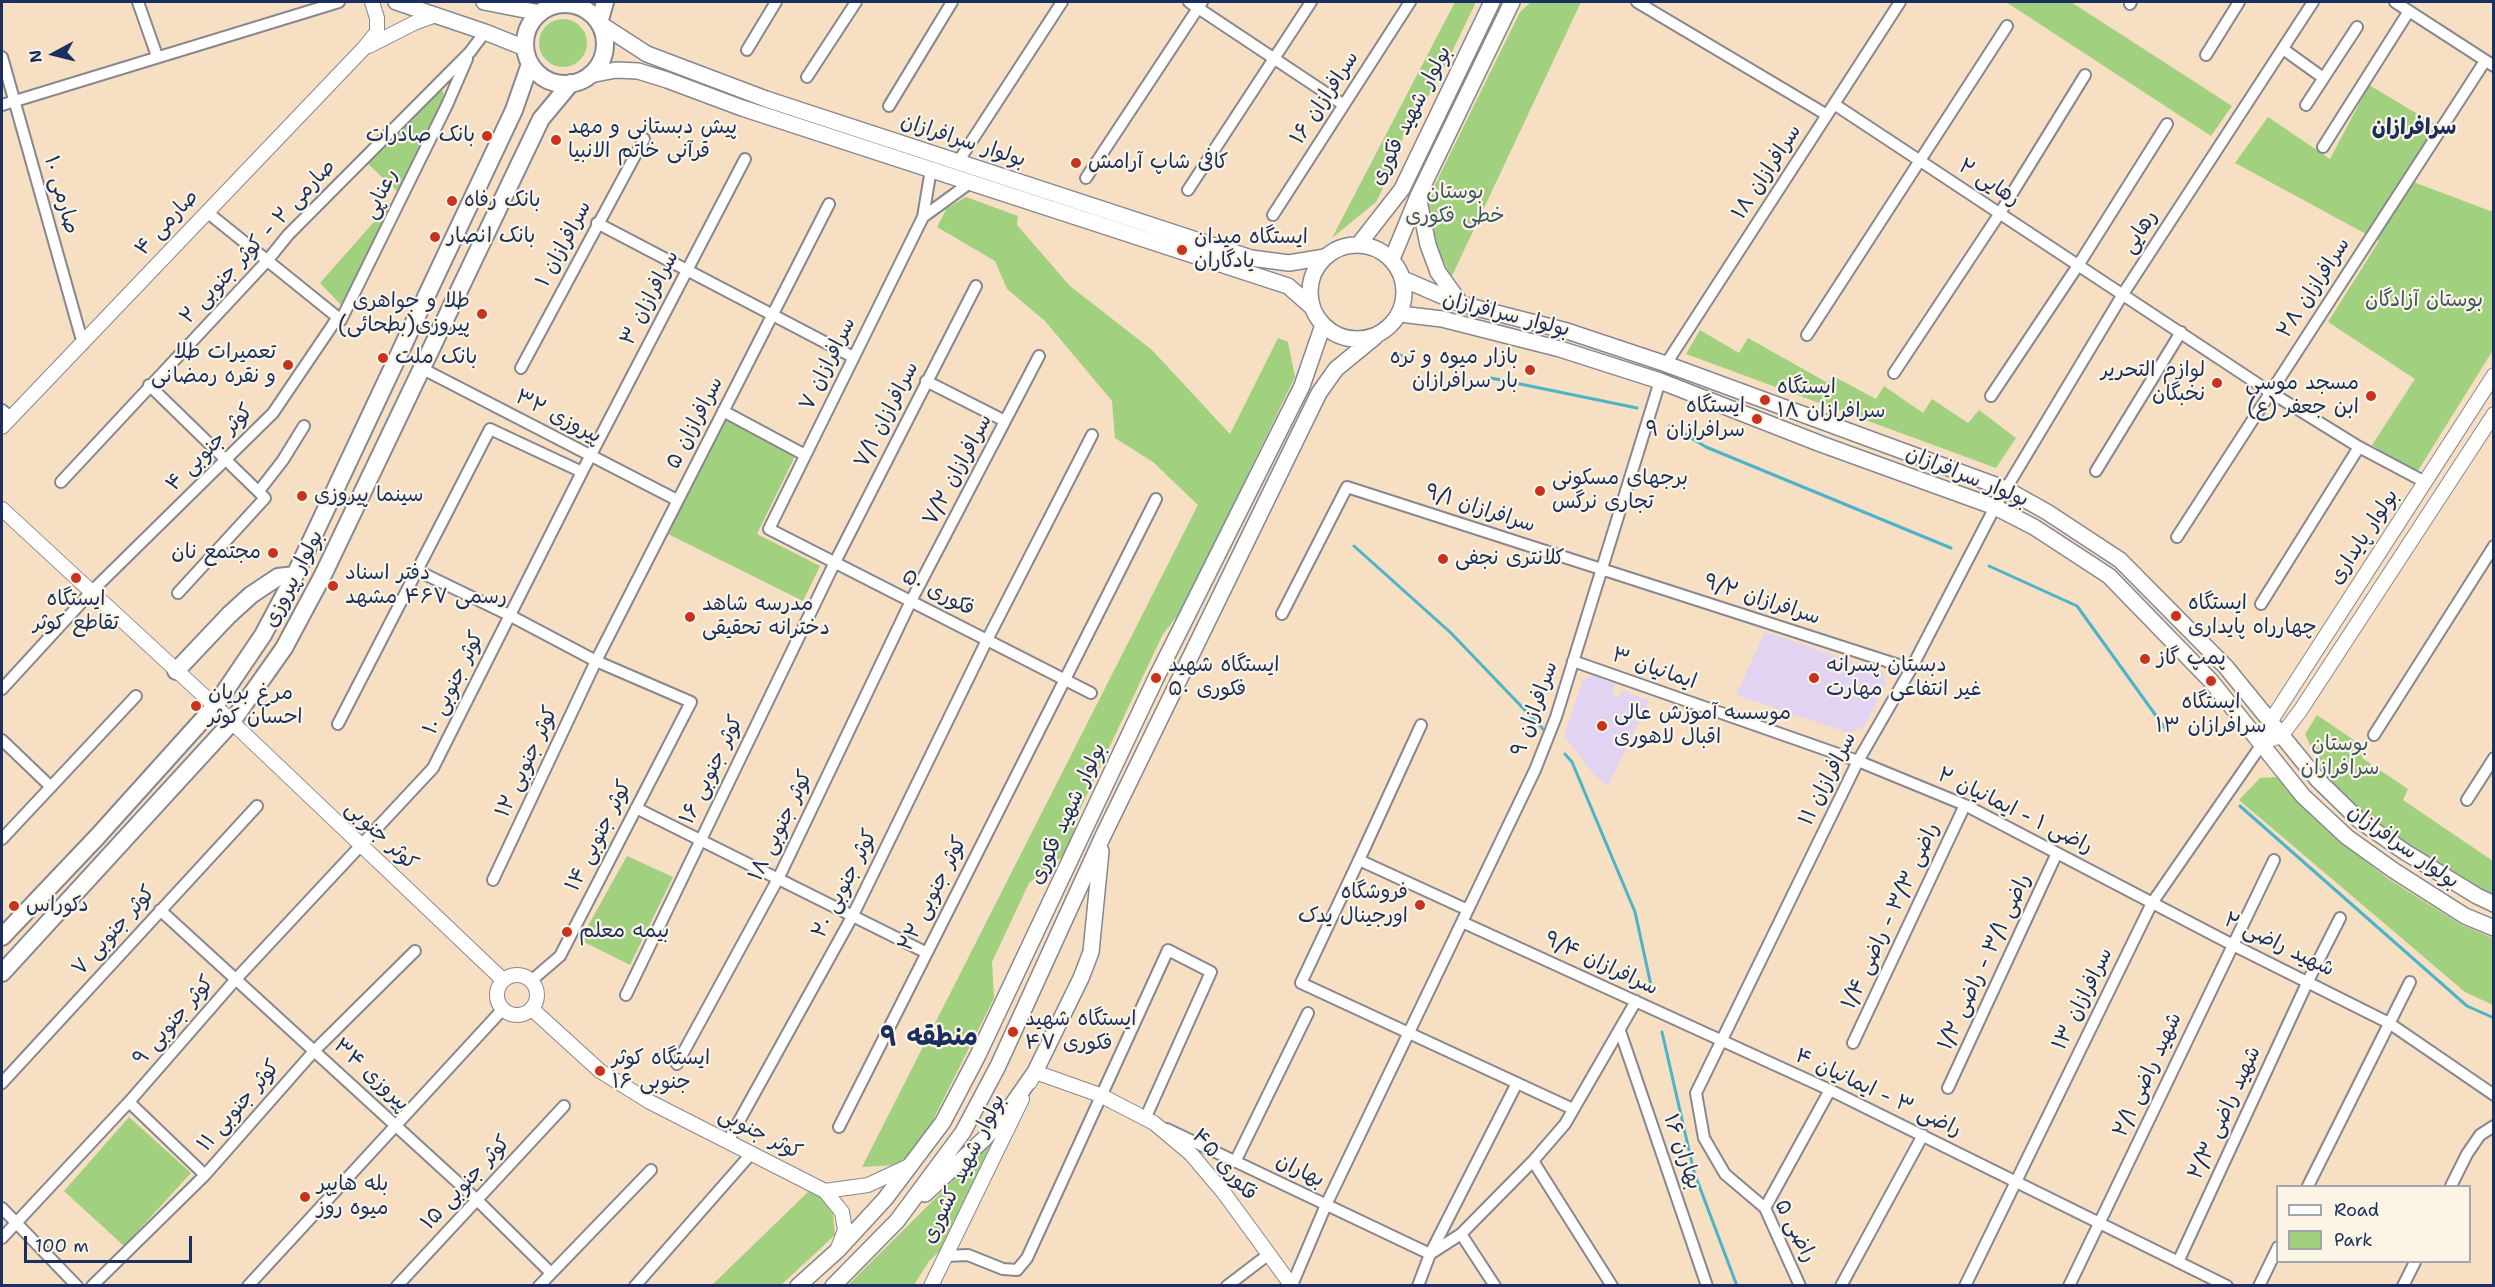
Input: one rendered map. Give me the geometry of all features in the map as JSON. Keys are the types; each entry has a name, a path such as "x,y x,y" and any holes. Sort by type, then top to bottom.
{"main road":[{"path":"396,2 485,32 527,56 537,73 559,84 572,84 590,75 603,57 605,45 599,23 605,2"},
{"path":"484,2 540,13"},
{"name":"بولوار شهید فکوری","path":"1359,244 1402,189 1492,2"},
{"name":"بولوار شهید فکوری","path":"1392,259 1418,196 1512,2"},
{"path":"527,56 528,28 540,13 551,6 564,3 584,9 599,23"},
{"name":"بولوار سرافرازان","path":"599,23 647,54 766,99 1251,258 1289,263 1325,257"},
{"name":"بولوار پیروزی","path":"2,937 97,837 215,706 263,635 295,575 514,110 527,56"},
{"name":"بولوار سرافرازان","path":"590,75 616,70 638,71 742,108 1288,286 1312,307"},
{"name":"بولوار پیروزی","path":"2,973 231,723 284,648 312,596 541,119 572,84"},
{"path":"1418,196 1428,244 1438,272 1461,304"},
{"path":"1359,244 1377,248 1392,259 1403,279 1405,293 1400,314 1391,326 1375,337 1357,340 1339,337 1323,326 1312,307 1310,291 1314,272 1325,257 1341,247 1359,244"},
{"name":"بولوار سرافرازان","path":"1403,279 1461,304 1567,332 1666,364 2006,489 2047,512 2120,560 2226,667 2318,780 2359,820 2405,852 2493,904"},
{"name":"بولوار سرافرازان","path":"1400,314 1442,319 1560,349 1660,381 1821,444 1995,507 2034,527 2109,576 2211,681 2303,796 2347,837 2393,870 2465,916 2493,928"},
{"name":"بولوار شهید فکوری","path":"798,1286 838,1250 885,1199 943,1122 978,1055 1156,678 1302,386 1323,326"},
{"name":"بولوار شهید فکوری","path":"833,1286 897,1221 963,1132 998,1066 1103,836 1319,393 1336,369 1375,337"},
{"path":"176,671 222,621 251,595 278,578 295,575"},
{"path":"897,1221 984,1139 1005,1115 1035,1072 1082,978 1091,952 1103,836"}],"street":[{"path":"138,2 157,56"},
{"path":"2,105 339,2"},
{"path":"364,48 377,32 377,18 372,2"},
{"path":"747,50 776,2"},
{"path":"807,77 856,2"},
{"path":"889,106 952,2"},
{"path":"958,162 1062,2"},
{"path":"1188,190 1311,2"},
{"name":"سرافرازان ۱۶","path":"1273,215 1410,2"},
{"path":"1637,2 1827,115"},
{"path":"2206,55 2239,2"},
{"name":"رهایی","path":"1995,507 2123,294 2313,2"},
{"path":"2396,2 2489,64"},
{"name":"سرافرازان ۱۸","path":"1666,364 1834,104 1895,3"},
{"path":"1086,178 1196,4 1344,105"},
{"path":"2323,147 2409,11"},
{"path":"364,48 414,23 436,15"},
{"path":"1807,335 2007,26"},
{"path":"2306,105 2322,77 2357,27"},
{"name":"صارمی ۲ - کوثر جنوبی ۲","path":"61,482 267,261 288,235 471,52 485,32"},
{"name":"صارمی ۴","path":"5,418 83,344 364,48"},
{"path":"2283,49 2322,77"},
{"name":"رعناپی","path":"339,318 447,105 471,52"},
{"name":"صارمی ۱۰","path":"2,57 83,344"},
{"name":"سرافرازان ۲۸","path":"2177,537 2270,392 2489,64"},
{"path":"1894,373 2000,213 2085,75"},
{"name":"رهایی ۲","path":"1834,104 2270,392 2359,447 2425,482"},
{"path":"1991,396 2079,264 2167,124"},
{"name":"سرافرازان ۱","path":"521,368 644,139"},
{"name":"سرافرازان ۳","path":"591,456 745,159"},
{"path":"923,217 931,169"},
{"path":"923,217 971,182"},
{"name":"سرافرازان ۵","path":"596,661 829,204"},
{"path":"207,212 339,318"},
{"name":"سرافرازان ۷","path":"769,529 923,217"},
{"path":"597,223 853,357"},
{"name":"سرافرازان ۷/۱","path":"835,562 975,286"},
{"name":"کوثر جنوبی ۴","path":"2,689 91,592 273,413 339,318"},
{"path":"2096,471 2181,332"},
{"name":"سرافرازان ۷/۲","path":"911,601 1039,356"},
{"name":"پیروزی ۳۲","path":"421,368 677,500"},
{"name":"بولوار پایداری","path":"2262,744 2270,722 2493,375"},
{"path":"926,381 1005,421"},
{"name":"سرافرازان ۹","path":"1292,1285 1326,1205 1534,770 1556,717 1660,381"},
{"path":"149,386 262,494"},
{"path":"723,411 806,454"},
{"name":"بولوار پایداری","path":"2282,736 2307,702 2493,414"},
{"path":"178,592 262,494 304,426"},
{"path":"338,724 490,429 582,472"},
{"name":"کوثر جنوبی ۲۰","path":"728,1141 852,916 987,640 1092,435"},
{"path":"2261,604 2359,447"},
{"name":"کوثر جنوبی ۱۰","path":"361,846 433,768 591,456"},
{"name":"سرافرازان ۹/۱","path":"1282,614 1347,487 1602,568"},
{"name":"کوثر جنوبی ۲۲","path":"839,1127 925,952 1156,499"},
{"name":"سرافرازان ۱۱","path":"1723,1042 1857,761 1911,669 1995,507"},
{"path":"2,509 215,706"},
{"name":"فکوری ۵۰","path":"769,529 1091,693"},
{"path":"2374,735 2493,546"},
{"name":"کوثر جنوبی ۱۶","path":"626,995 835,562"},
{"name":"سرافرازان ۹/۲","path":"1602,568 1911,669"},
{"path":"418,571 596,661"},
{"name":"کوثر جنوبی ۱۸","path":"677,1064 778,877 911,601"},
{"name":"کوثر جنوبی ۱۴","path":"532,980 560,956 691,702 596,661"},
{"name":"کوثر جنوبی ۱۲","path":"493,880 596,661"},
{"name":"ایمانیان ۳","path":"1573,661 1857,761"},
{"path":"2,839 136,696"},
{"name":"کوثر جنوبی","path":"215,706 503,980"},
{"path":"1421,725 1301,983 1573,1109"},
{"path":"2262,744 2282,736"},
{"path":"2,740 51,787"},
{"name":"سرافرازان ۱۳","path":"1965,1286 2152,903 2262,744"},
{"path":"2467,800 2493,758"},
{"name":"راضی ۱ - ایمانیان ۲","path":"1857,761 1965,805 2152,903"},
{"name":"راضی ۳/۳ - راضی ۱/۴","path":"1853,1043 1965,805"},
{"name":"کوثر جنوبی ۷","path":"2,1083 257,806"},
{"path":"636,808 925,952"},
{"name":"کوثر جنوبی ۹","path":"2,1238 129,1102 237,978 361,846"},
{"name":"راضی ۳/۱ - راضی ۱/۲","path":"1948,1088 2057,853"},
{"path":"1359,860 1468,910"},
{"name":"شهید راضی ۲/۱","path":"2069,1286 2231,944 2274,860"},
{"name":"شهید راضی ۲","path":"2152,903 2389,1023 2493,1095"},
{"name":"پیروزی ۳۴","path":"160,910 237,978 477,1200 551,1273"},
{"name":"شهید راضی ۲/۳","path":"2178,1262 2308,981 2340,918"},
{"name":"سرافرازان ۹/۴","path":"1462,922 1723,1042"},
{"path":"922,1286 937,1257 968,1255 1003,1269 1017,1270 1027,1258 1168,950 1211,972 1149,1121"},
{"name":"کوثر جنوبی ۱۱","path":"92,1286 205,1175 315,1050 415,951"},
{"path":"517,974 532,980 538,995 532,1010 517,1015 503,1009 497,995 503,980 517,974"},
{"path":"2308,1185 2410,982"},
{"path":"1430,1254 1461,1234 1533,1161 1565,1124 1636,1001"},
{"path":"248,1286 503,1009"},
{"name":"کوثر جنوبی","path":"532,1010 600,1071 650,1102 825,1191"},
{"path":"1235,1161 1308,1013"},
{"name":"بهاران ۱۶","path":"1620,1031 1707,1286"},
{"name":"راضی ۳ - ایمانیان ۴","path":"1723,1042 1923,1135 2227,1286"},
{"name":"راضی ۵","path":"1723,1042 1696,1093 1704,1138 1725,1174 1765,1208 1800,1286"},
{"name":"فکوری ۴۵","path":"1035,1072 1100,1095 1149,1121 1191,1154 1292,1285"},
{"name":"بولوار شهید کشوری","path":"931,1286 1035,1072"},
{"path":"1418,1286 1430,1254 1517,1083"},
{"path":"1765,1208 1830,1090"},
{"path":"129,1102 205,1175"},
{"name":"کوثر جنوبی ۱۵","path":"397,1286 564,1106"},
{"name":"بهاران","path":"1149,1121 1430,1254"},
{"path":"2452,1185 2467,1154 2480,1135 2493,1126"},
{"path":"1841,1286 1923,1135"},
{"path":"635,1286 751,1154"},
{"path":"1533,1161 1612,1286"},
{"path":"825,1191 868,1185 912,1165"},
{"path":"539,1286 651,1170"},
{"path":"825,1191 842,1212 845,1230 838,1250"},
{"path":"2,1208 77,1286"},
{"path":"1461,1234 1495,1286"},
{"path":"2259,1286 2276,1249"},
{"path":"1227,1286 1269,1254"},
{"path":"2403,1286 2414,1263"}],"shaded area":[{"name":"دبستان پسرانه غیر انتفاعی مهارت","path":"1765,632 1883,672 1886,684 1864,727 1849,733 1736,695"},
{"name":"موسسه آموزش عالی اقبال لاهوری","path":"1593,676 1615,684 1612,693 1619,697 1622,690 1649,701 1608,786 1596,777 1564,736 1583,680"}],"green space":[{"path":"1455,2 1476,2 1434,89 1419,107 1403,135 1400,153 1376,202 1332,238"},
{"name":"بوستان خطی فکوری","path":"1531,2 1581,2 1451,278 1436,243 1426,203 1520,12"},
{"path":"2006,2 2071,2 2232,106 2211,136"},
{"path":"563,19 580,26 587,43 580,60 563,67 546,60 539,43 546,26"},
{"name":"بوستان آزادگان","path":"2369,85 2436,125 2404,175 2416,183 2493,212 2493,350 2416,474 2372,445 2415,379 2328,322 2379,241 2235,163 2268,117 2330,159"},
{"path":"441,87 445,98 399,193 367,163"},
{"path":"396,197 344,308 320,283"},
{"path":"966,197 1018,216 1017,225 1070,286 1152,350 1230,434 1278,338 1288,342 1295,377 1182,610 1163,634 1081,807 1073,836 1063,856 1029,883 992,962 994,998 929,1128 906,1157 896,1165 862,1167 1198,505 1153,462 1115,438 1112,401 1045,321 1007,289 995,261 937,227 947,208"},
{"path":"1700,330 1739,353 1748,338 1828,383 1833,376 1876,399 1884,386 1923,413 1932,399 1968,423 1979,410 2016,438 1996,468 1686,354"},
{"path":"729,412 799,448 757,534 820,566 803,601 668,534"},
{"name":"بوستان سرافرازان","path":"2317,715 2367,749 2362,758 2408,789 2403,800 2493,861 2493,896 2408,847 2365,814 2323,774 2305,734"},
{"path":"2276,777 2342,843 2387,878 2460,924 2493,938 2493,1005 2465,992 2239,800 2260,778"},
{"path":"627,856 673,877 630,965 580,940"},
{"path":"129,1117 191,1173 124,1246 64,1191"},
{"path":"1006,1128 947,1244 929,1261 914,1285 847,1286"},
{"path":"809,1191 832,1203 835,1235 781,1285 711,1286"}],"waterway":[{"path":"1398,354 1413,361"},
{"path":"1491,378 1637,408"},
{"path":"1670,425 1706,447 1951,548"},
{"path":"1354,546 1451,633 1543,729"},
{"path":"1989,566 2077,606 2167,731"},
{"path":"1565,754 1572,762 1635,912 1652,990"},
{"path":"2240,806 2467,1006 2494,1018"},
{"path":"1662,1032 1694,1172 1737,1286"}],"place":[{"name":"بانک صادرات","path":"487,136"},
{"name":"پیش دبستانی و مهد قرآنی خاتم الانبیا","path":"556,140"},
{"name":"کافی شاپ آرامش","path":"1076,163"},
{"name":"بانک رفاه","path":"452,201"},
{"name":"بانک انصار","path":"435,237"},
{"name":"ایستگاه میدان یادگاران","path":"1182,250"},
{"name":"طلا و جواهری پیروزی(بطحائی)","path":"482,314"},
{"name":"بانک ملت","path":"383,358"},
{"name":"تعمیرات طلا و نقره رمضانی","path":"288,365"},
{"name":"بازار میوه و تره بار سرافرازان","path":"1530,370"},
{"name":"لوازم التحریر نخبگان","path":"2217,383"},
{"name":"مسجد موسی ابن جعفر (ع)","path":"2371,396"},
{"name":"ایستگاه سرافرازان ۱۸","path":"1765,400"},
{"name":"ایستگاه سرافرازان ۹","path":"1757,419"},
{"name":"برجهای مسکونی تجاری نرگس","path":"1540,491"},
{"name":"سینما پیروزی","path":"302,496"},
{"name":"مجتمع نان","path":"273,553"},
{"name":"کلانتری نجفی","path":"1443,559"},
{"name":"ایستگاه تقاطع کوثر","path":"76,578"},
{"name":"دفتر اسناد رسمی ۴۶۷ مشهد","path":"333,586"},
{"name":"ایستگاه چهارراه پایداری","path":"2176,616"},
{"name":"مدرسه شاهد دخترانه تحقیقی","path":"690,617"},
{"name":"پمپ گاز","path":"2145,659"},
{"name":"ایستگاه شهید فکوری ۵۰","path":"1156,678"},
{"name":"دبستان پسرانه غیر انتفاعی مهارت","path":"1814,678"},
{"name":"ایستگاه سرافرازان ۱۳","path":"2211,681"},
{"name":"مرغ بریان احسان کوثر","path":"196,706"},
{"name":"موسسه آموزش عالی اقبال لاهوری","path":"1602,726"},
{"name":"فروشگاه اورجینال یدک","path":"1420,905"},
{"name":"دکوراس","path":"14,906"},
{"name":"بیمه معلم","path":"567,932"},
{"name":"ایستگاه شهید فکوری ۴۷","path":"1013,1032"},
{"name":"ایستگاه کوثر جنوبی ۱۶","path":"600,1071"},
{"name":"بله هایپر میوه روز","path":"305,1197"}],"district":[{"name":"سرافرازان","path":"2414,128"},
{"name":"منطقه ۹","path":"929,1038"}]}
